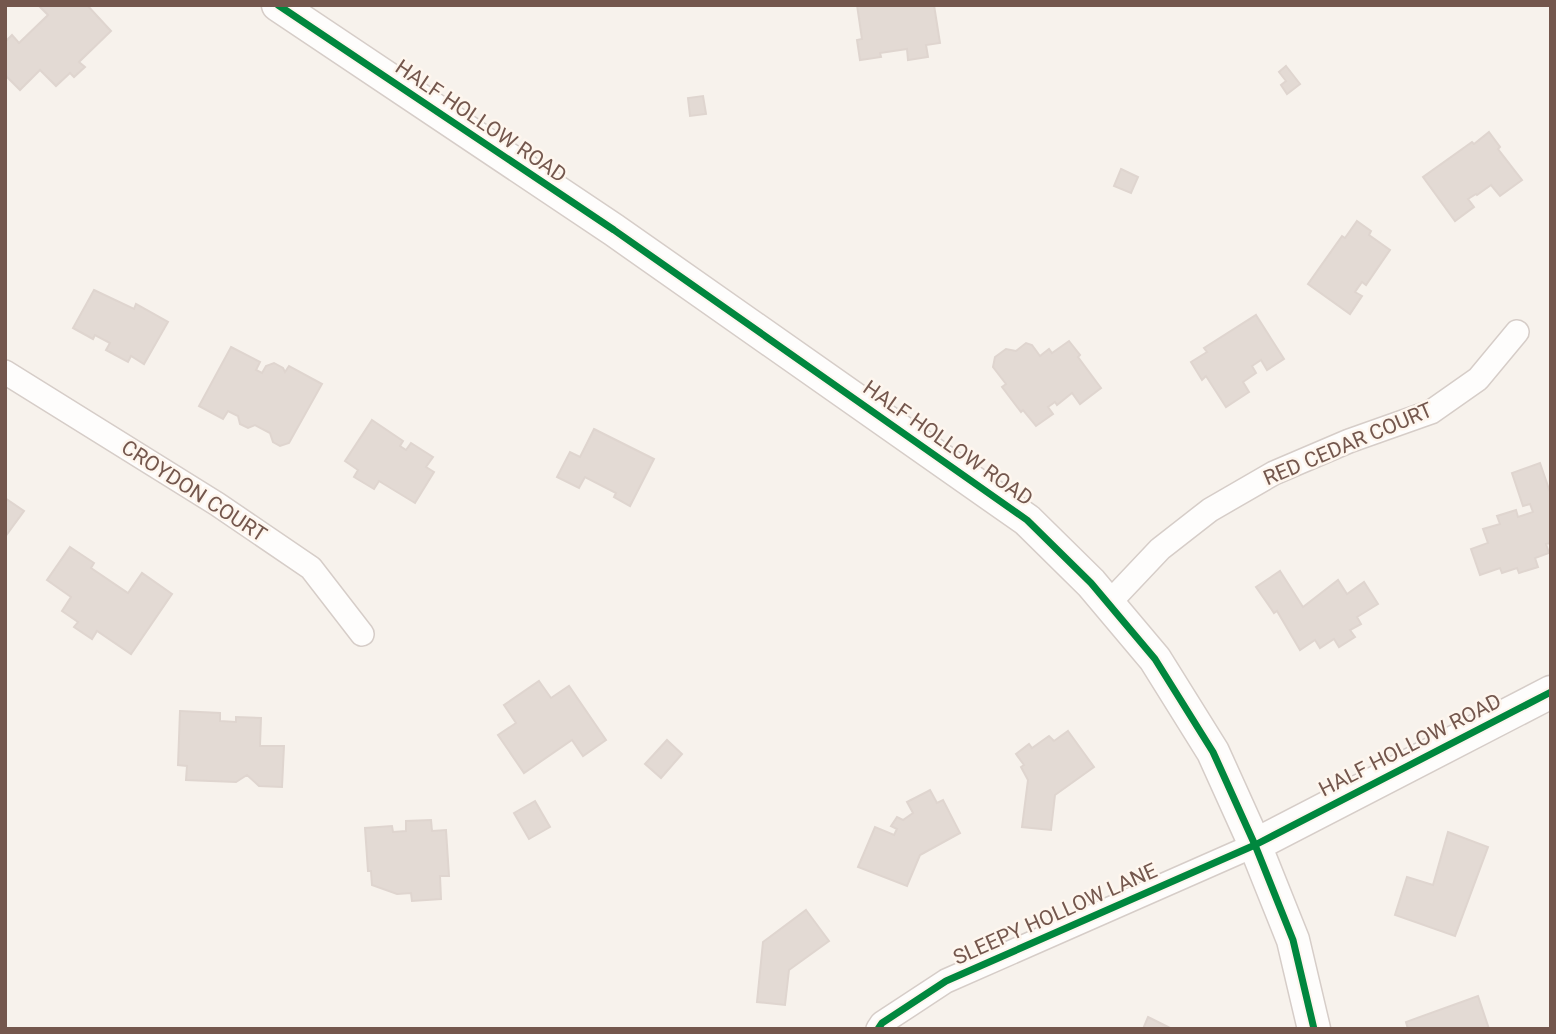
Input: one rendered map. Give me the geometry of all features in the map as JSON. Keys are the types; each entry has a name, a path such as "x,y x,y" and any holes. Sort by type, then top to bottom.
{"street":[{"name":"HALF HOLLOW ROAD","path":"278,5 614,230 1027,520 1091,583 1155,659 1213,752 1255,845 1551,692"},
{"name":"RED CEDAR COURT","path":"1108,604 1160,549 1210,510 1274,473 1349,441 1431,412 1478,379 1517,332"},
{"name":"CROYDON COURT","path":"5,372 217,504 311,568 362,634"},
{"name":"SLEEPY HOLLOW LANE","path":"878,1029 882,1023 946,981 1255,845"},
{"path":"1255,845 1293,940 1314,1029"}],"building":[{"path":"38,5 87,5 111,31 79,62 85,67 74,77 70,73 56,86 40,70 20,90 5,75 5,42 12,35 19,43 48,15"},
{"path":"857,5 934,5 940,43 926,45 928,57 908,60 907,49 880,53 881,57 860,60 857,40 862,39"},
{"path":"1286,66 1300,84 1287,94 1281,85 1286,81 1279,72"},
{"path":"703,96 706,114 690,116 688,98"},
{"path":"1489,132 1500,147 1498,149 1522,180 1500,196 1491,185 1476,194 1468,199 1474,207 1455,221 1423,177"},
{"path":"1121,169 1138,177 1131,193 1114,186"},
{"path":"1357,221 1371,231 1369,235 1390,250 1366,285 1362,282 1355,292 1362,296 1350,314 1308,284 1342,236 1345,238"},
{"path":"94,290 134,309 136,304 168,322 144,364 131,356 128,362 106,350 110,343 95,335 93,339 73,328"},
{"path":"1256,315 1284,359 1267,370 1261,360 1252,366 1256,373 1243,382 1249,392 1226,407 1206,376 1202,380 1191,362 1207,352 1204,348"},
{"path":"1069,341 1101,388 1080,404 1072,393 1057,405 1055,402 1048,407 1053,414 1036,426 1023,410 1021,412 1002,387 1006,384 993,367 995,357 1006,349 1016,351 1026,343 1032,345 1040,356 1049,349 1052,353"},
{"path":"231,347 260,362 256,370 262,373 266,366 274,363 285,372 289,366 322,384 289,443 280,446 273,442 270,433 255,425 248,428 240,424 238,416 228,411 223,419 199,406"},
{"path":"372,420 403,441 400,446 406,450 411,443 433,457 426,467 434,472 415,503 379,481 374,489 354,477 358,470 345,461"},
{"path":"594,429 654,459 630,506 614,497 616,493 585,477 579,488 557,477 570,452 580,457"},
{"path":"1540,463 1551,495 1551,543 1546,544 1549,553 1535,558 1538,567 1519,573 1517,568 1502,573 1500,568 1480,575 1471,549 1488,543 1483,529 1500,524 1497,516 1516,510 1518,517 1533,512 1530,504 1523,506 1512,473"},
{"path":"5,498 24,511 5,537"},
{"path":"70,547 94,563 91,568 128,593 142,573 172,594 131,654 97,631 92,639 74,627 78,622 62,611 71,597 47,580"},
{"path":"1280,571 1303,607 1338,580 1347,594 1364,582 1378,604 1357,617 1361,624 1350,630 1355,637 1339,647 1334,639 1320,648 1315,640 1300,650 1277,611 1274,613 1256,587"},
{"path":"539,681 551,698 569,686 606,740 583,756 572,740 524,773 498,735 516,723 504,705"},
{"path":"180,711 220,713 220,721 236,722 236,717 261,718 260,746 284,746 282,787 259,786 247,775 236,782 186,780 187,766 178,765"},
{"path":"1068,731 1094,767 1055,795 1051,830 1022,827 1028,780 1021,767 1024,765 1016,754 1029,744 1032,748 1049,736 1054,741"},
{"path":"667,740 682,754 661,778 645,764"},
{"path":"930,790 937,803 943,800 960,833 920,855 907,886 858,867 875,827 894,835 897,829 891,826 897,817 903,820 913,813 907,802"},
{"path":"535,801 550,827 529,839 514,813"},
{"path":"431,820 432,831 446,830 449,876 440,876 441,899 412,901 411,893 397,894 372,885 371,871 368,871 365,828 392,826 393,832 406,831 406,821"},
{"path":"1448,832 1488,847 1455,936 1395,915 1407,877 1433,885"},
{"path":"806,910 829,941 789,970 785,1005 757,1002 763,942"},
{"path":"1478,996 1489,1029 1408,1029 1406,1022"},
{"path":"1148,1017 1172,1029 1143,1029"}],"cycle path":[{"path":"278,5 614,230 1027,520 1091,583 1155,659 1213,752 1255,845 1293,940 1314,1029"},
{"path":"878,1029 882,1023 946,981 1255,845 1551,692"}]}
